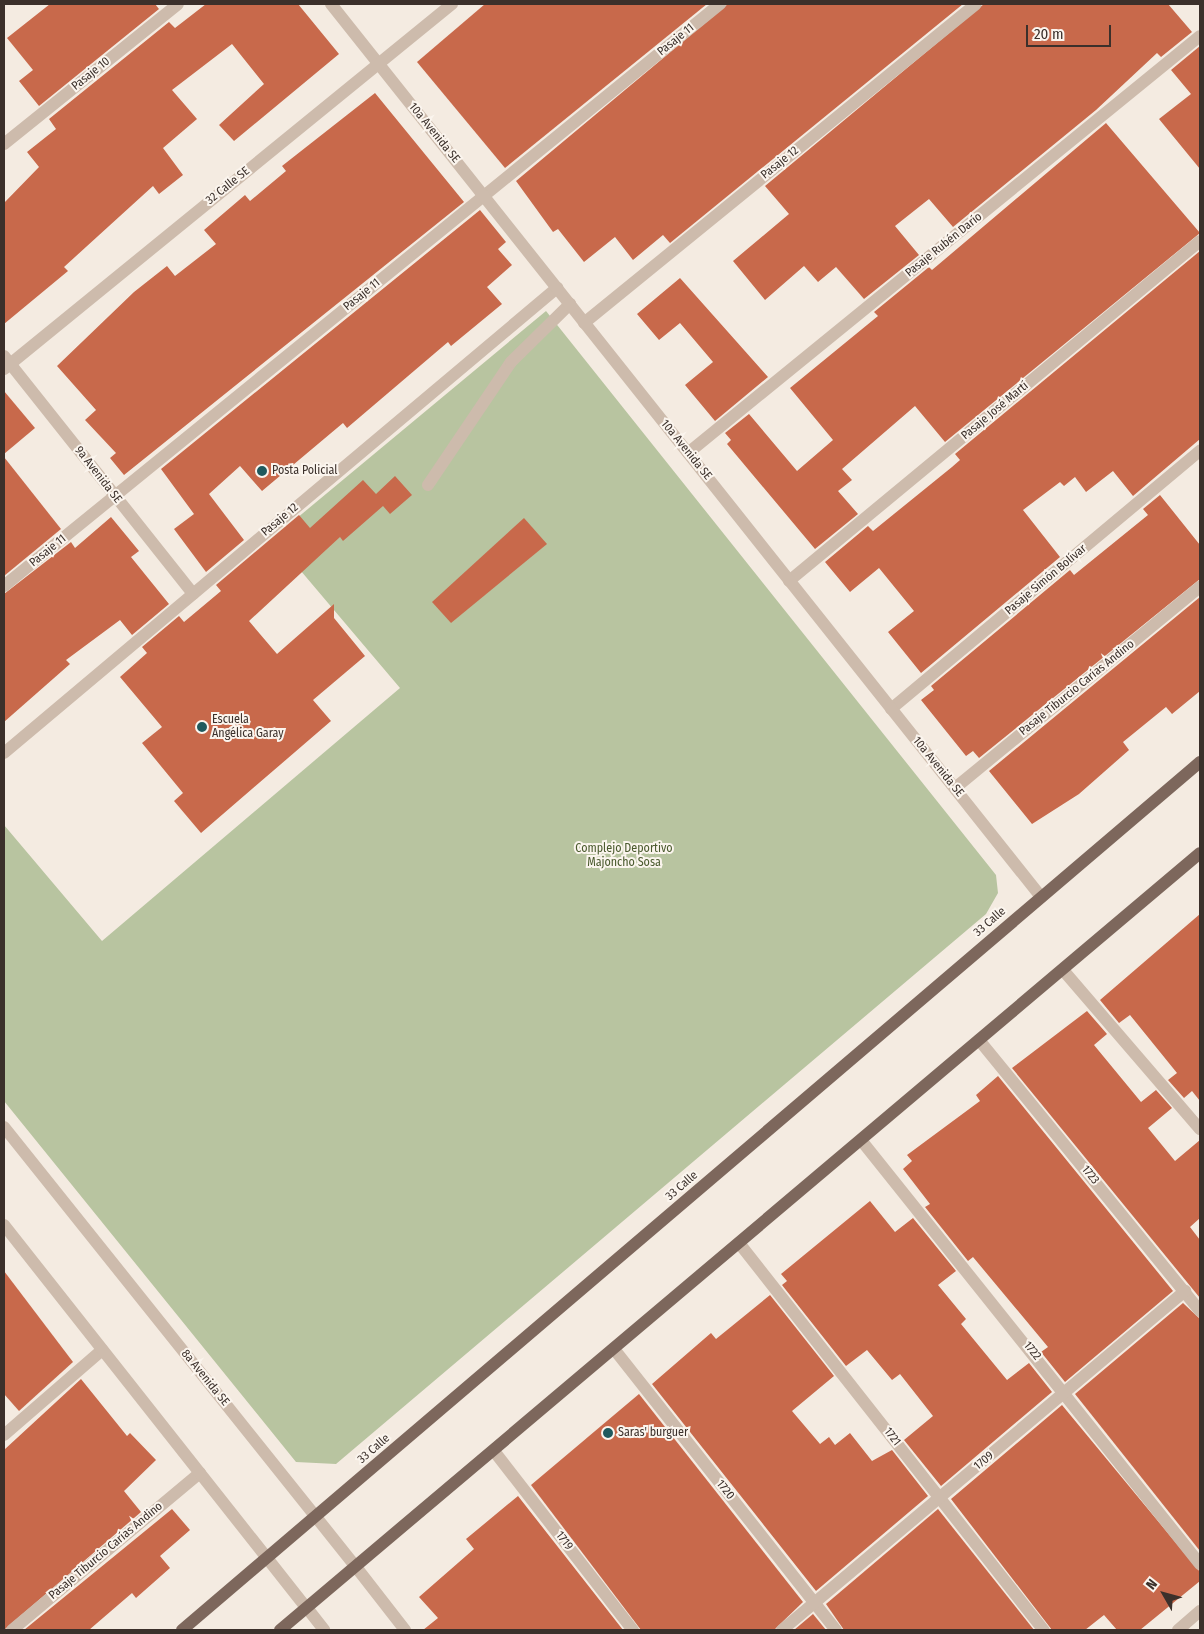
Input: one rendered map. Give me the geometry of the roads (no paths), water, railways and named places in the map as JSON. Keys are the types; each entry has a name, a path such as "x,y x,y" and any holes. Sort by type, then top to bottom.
{"main road":[{"name":"33 Calle","path":"182,1630 1200,762"},
{"path":"280,1630 978,1040 1199,856"}],"street":[{"name":"Pasaje 10","path":"4,144 178,4"},
{"name":"10a Avenida SE","path":"331,4 1041,896"},
{"name":"32 Calle SE","path":"6,363 452,4"},
{"name":"Pasaje 11","path":"4,586 720,4"},
{"name":"Pasaje 12","path":"584,323 976,4"},
{"name":"Pasaje Rubén Darío","path":"688,453 1200,36"},
{"name":"Pasaje José Martí","path":"790,581 1200,241"},
{"name":"Pasaje 12","path":"4,753 557,288"},
{"path":"428,484 511,362 570,304"},
{"name":"9a Avenida SE","path":"6,363 193,594"},
{"name":"Pasaje Simón Bolívar","path":"891,709 1200,451"},
{"name":"Pasaje Tiburcio Carías Andino","path":"955,788 1200,587"},
{"path":"1063,970 1200,1129"},
{"name":"1723","path":"978,1040 1200,1310"},
{"name":"8a Avenida SE","path":"4,1127 405,1630"},
{"name":"1722","path":"861,1140 1065,1392 1200,1564"},
{"path":"4,1225 324,1630"},
{"name":"1721","path":"739,1243 1044,1630"},
{"name":"1709","path":"782,1630 1185,1291"},
{"name":"1720","path":"614,1349 836,1630"},
{"path":"4,1435 102,1350"},
{"name":"1719","path":"494,1451 633,1630"},
{"name":"Pasaje Tiburcio Carías Andino","path":"12,1630 200,1473"},
{"path":"1178,1630 1200,1612"}],"place":[{"name":"Posta Policial","path":"262,471"},
{"name":"Escuela Angélica Garay","path":"202,727"},
{"name":"Saras' burguer","path":"608,1433"}],"park label":[{"name":"Complejo Deportivo Majoncho Sosa","path":"624,856"}]}
